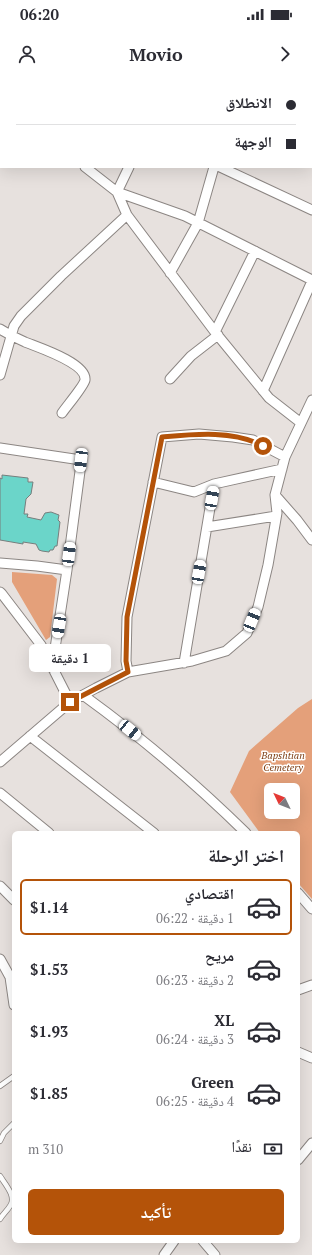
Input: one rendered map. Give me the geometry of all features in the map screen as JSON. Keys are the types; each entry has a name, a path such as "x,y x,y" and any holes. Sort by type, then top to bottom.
{"street":[{"path":"86,168 117,192 185,216 312,280 263,391"},
{"path":"129,168 117,192 127,215 216,333 263,391 269,398 301,423"},
{"path":"170,273 198,223 214,168"},
{"path":"222,168 312,210"},
{"path":"0,375 14,326 21,316 61,276 127,215"},
{"path":"170,379 191,356 216,333 255,251"},
{"path":"0,329 24,342 67,360 84,374 85,381 62,413"},
{"path":"0,762 70,702 83,695 128,672 184,662 226,651 247,633 258,607 268,565 276,516 275,495 285,457 312,400"},
{"path":"128,672 126,661 127,617 162,437 199,434 253,440 285,457"},
{"path":"0,448 82,458 52,668"},
{"path":"153,482 194,492 214,484 282,469"},
{"path":"184,662 214,484"},
{"path":"275,495 312,540"},
{"path":"207,527 276,516"},
{"path":"0,563 67,570"},
{"path":"0,592 41,645 70,702"},
{"path":"83,695 118,720 165,758 214,801 244,831"},
{"path":"30,736 151,831"},
{"path":"0,793 47,831"},
{"path":"0,886 12,898"},
{"path":"300,895 312,909"},
{"path":"0,959 10,977 12,991"},
{"path":"300,989 312,985"},
{"path":"300,1053 312,1058"},
{"path":"300,1158 312,1143"},
{"path":"164,1255 173,1243"},
{"path":"205,1243 215,1255"}],"lane":[{"path":"0,1086 12,1077"},
{"path":"0,1140 2,1134 12,1125"},
{"path":"0,1176 12,1196"},
{"path":"0,1219 12,1205"}],"green space":[{"path":"12,572 52,575 57,579 50,637 46,640 12,582"},
{"name":"Bapshtian Cemetery","path":"312,699 312,899 300,885 300,831 259,831 230,792 249,751 298,708"}],"building":[{"path":"2,475 28,478 28,482 33,482 31,494 26,499 24,514 28,514 27,517 41,520 45,513 51,512 59,515 58,520 60,522 57,546 55,546 53,550 50,550 49,552 42,551 39,550 36,544 23,542 23,544 0,540 0,478 2,479"}],"route":[{"path":"70,702 128,672 126,661 127,617 162,437 199,434 233,437 253,440 263,446"}]}
